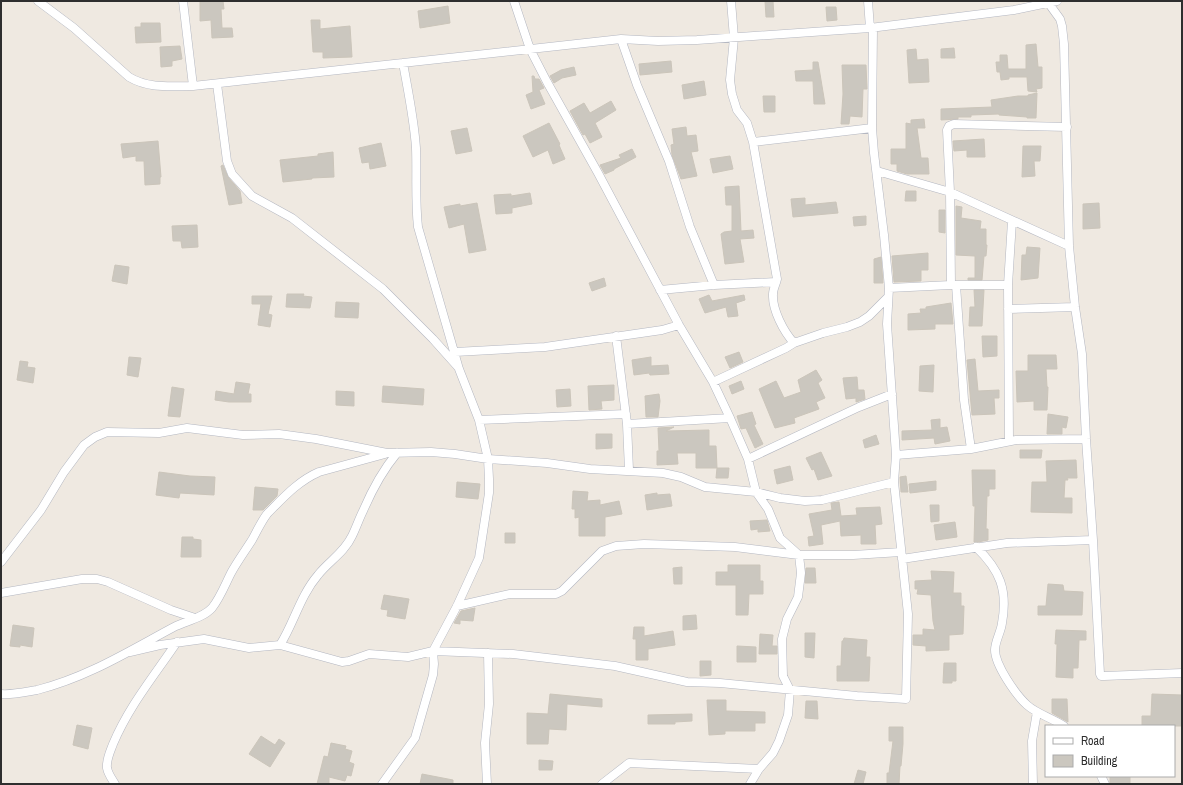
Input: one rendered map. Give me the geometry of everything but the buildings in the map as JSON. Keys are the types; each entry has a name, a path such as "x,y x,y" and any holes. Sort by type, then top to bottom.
{"street":[{"path":"38,1 74,28 129,77 139,83 150,86 193,86 217,84 621,39 679,41 871,28 1014,10 1056,1"},
{"path":"183,1 193,86"},
{"path":"514,1 530,49 679,325 713,382 748,459 756,492 768,509 780,538 799,555 801,573 798,597 787,618 782,639 783,676 790,690 788,715 783,733 773,753 759,769 750,784"},
{"path":"731,1 734,38 730,80 732,94 738,110 747,123 753,142 776,282 773,294 775,309 786,333 794,343"},
{"path":"130,652 177,642 204,639 249,648 280,645 342,662 369,654 408,656 432,651 513,654 615,666 687,682 720,683 857,696 906,699 908,614 894,482 896,455 887,324 888,288 884,235 872,128 871,28 868,1"},
{"path":"1047,2 1060,20 1063,32 1067,127 1069,246 1075,307 1082,354 1101,676 1182,673"},
{"path":"621,39 669,161 690,227 714,285"},
{"path":"382,784 415,738 432,675 434,664 432,651 457,606 479,558 489,492 488,459 480,420 460,369 418,227 416,211 416,148 403,63"},
{"path":"217,84 227,161 232,174 252,196 292,218 383,289 433,339 460,369"},
{"path":"971,449 964,400 954,286 947,130 949,126 954,124 1067,127"},
{"path":"753,142 872,128"},
{"path":"877,171 950,192 1069,246"},
{"path":"1009,441 1008,285 1012,221"},
{"path":"660,290 714,285 776,282"},
{"path":"888,288 1008,285"},
{"path":"713,382 794,343 860,322 874,312 888,297"},
{"path":"1008,309 1075,307"},
{"path":"455,352 545,347 662,330 679,325"},
{"path":"616,336 627,424 629,470"},
{"path":"748,459 892,394"},
{"path":"480,420 626,414"},
{"path":"627,424 730,418"},
{"path":"1,562 41,510 64,472 84,446 95,436 107,432 159,433 187,428 243,435 280,434 316,439 387,453 437,453 488,459 547,463 590,469 629,470 681,477 705,487 756,492 792,500 805,501 822,500 894,482"},
{"path":"896,455 971,449 1009,441 1086,439"},
{"path":"1,694 21,693 54,685 93,670 130,652 176,626 204,614 212,608 218,599 232,571 252,540 263,519 299,484 309,476 318,472 387,453"},
{"path":"280,645 288,632 306,592 318,575 343,550 352,536 372,489 383,470 396,453"},
{"path":"457,606 510,594 556,594 562,591 602,551 616,546 677,544 735,548 799,555 902,555 1027,541 1093,540"},
{"path":"976,547 995,568 1004,594 1002,624 995,649 996,656 1001,667 1021,698 1028,706 1062,725"},
{"path":"1,593 82,579 97,579 108,582 171,610 195,618"},
{"path":"115,784 109,776 107,760 122,724 145,687 177,642"},
{"path":"487,784 485,743 489,704 488,653"},
{"path":"1033,784 1032,741 1037,712"},
{"path":"602,784 629,763 759,769"}]}
